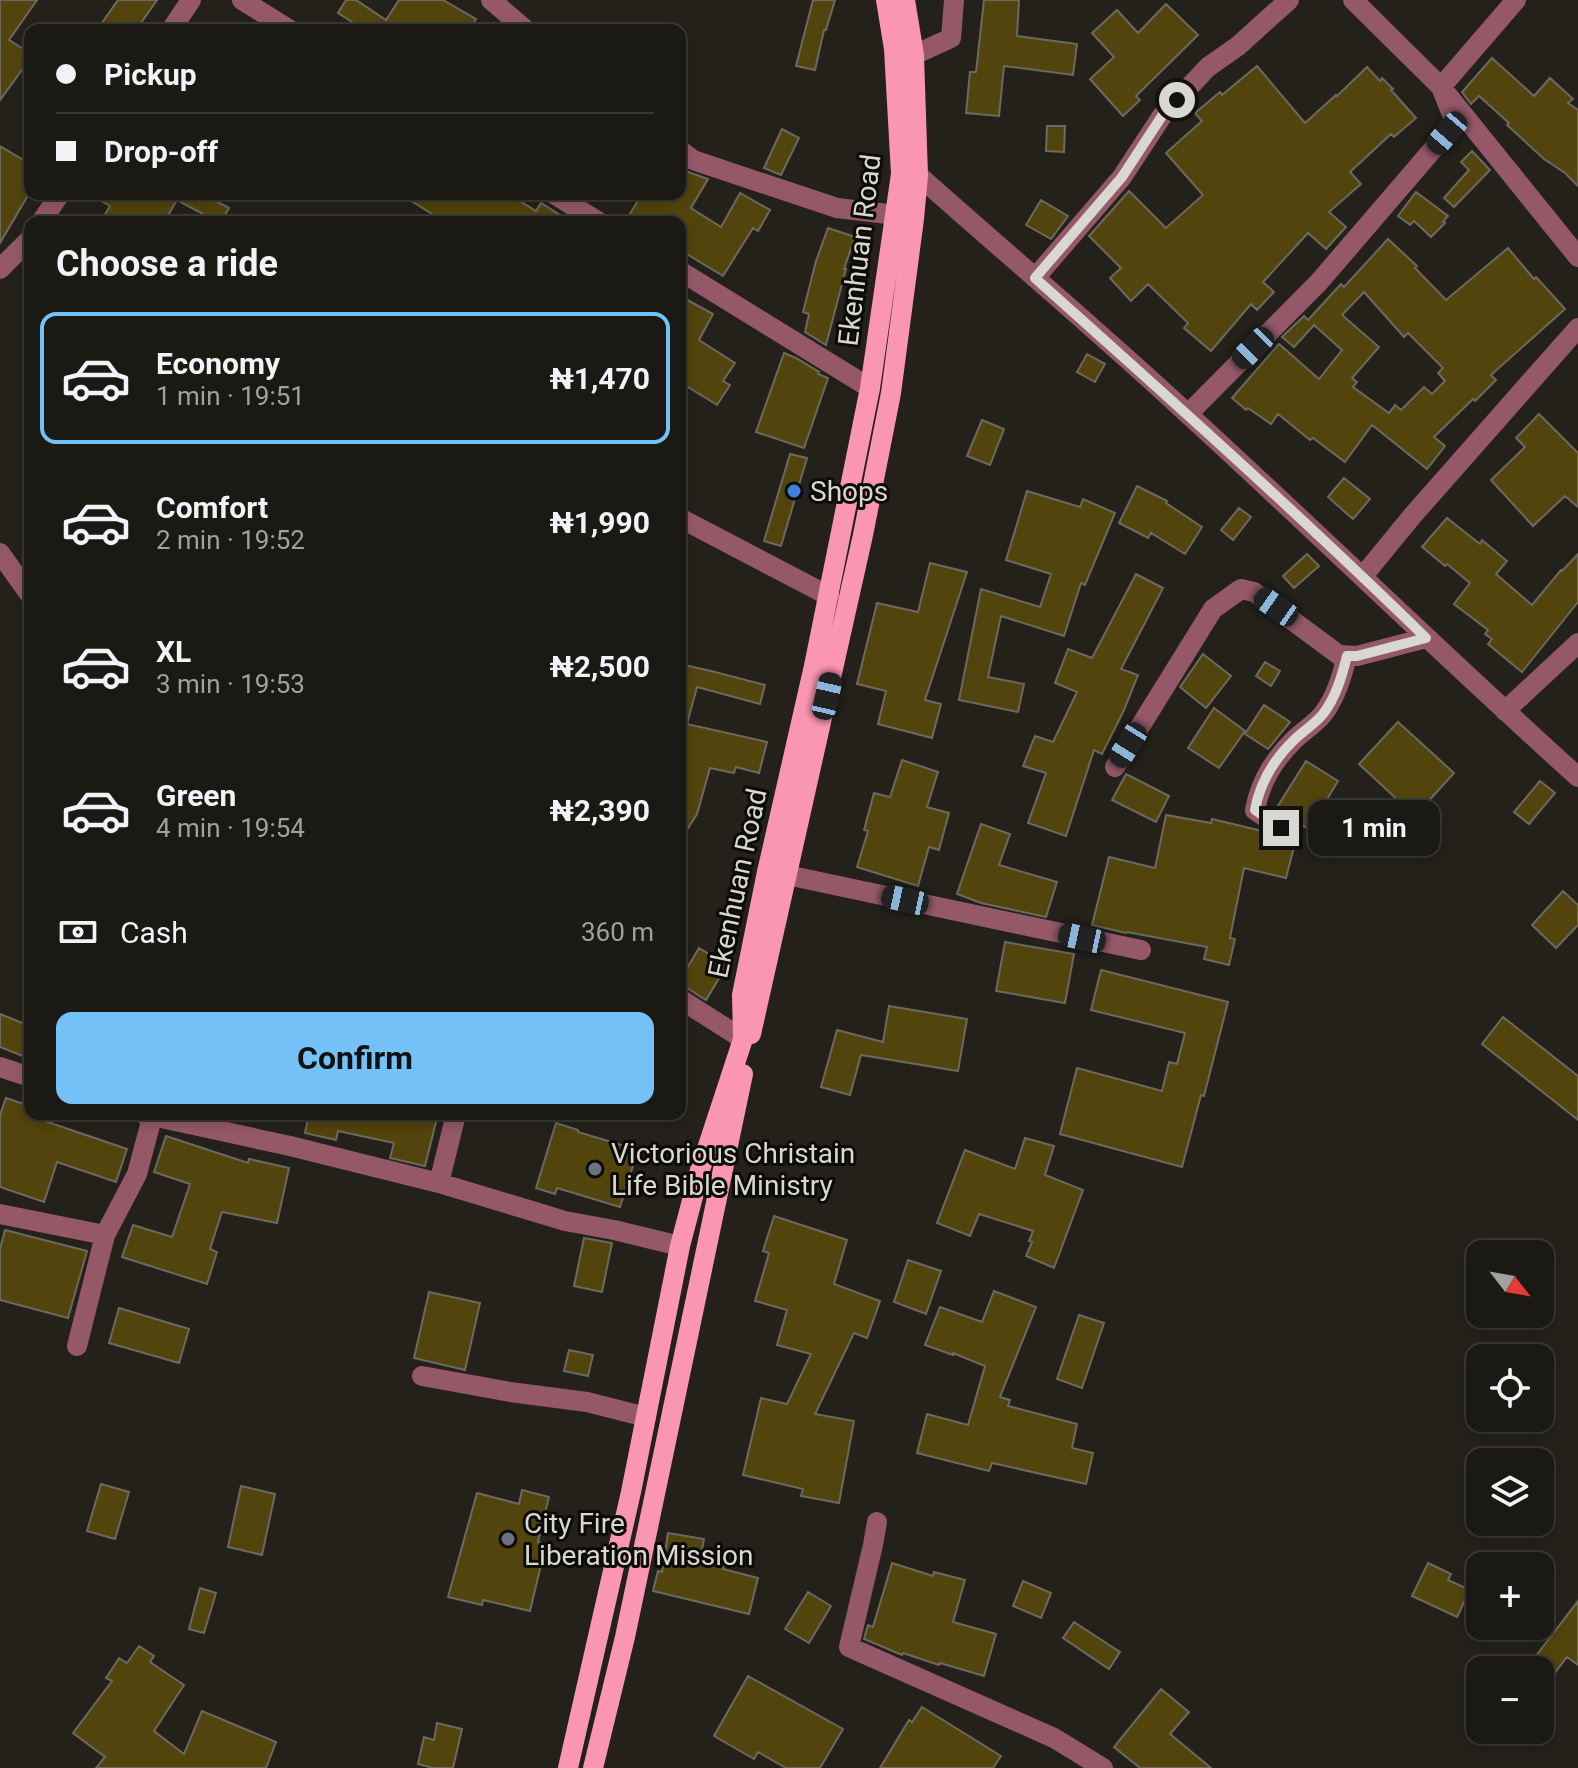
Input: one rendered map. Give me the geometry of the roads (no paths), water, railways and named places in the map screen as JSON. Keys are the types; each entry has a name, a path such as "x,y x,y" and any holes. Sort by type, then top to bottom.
{"main road":[{"name":"Ekenhuan Road","path":"568,1768 631,1492 680,1246 700,1170 743,1039 742,995 829,596 870,388 901,174 894,49 886,0"},
{"name":"Ekenhuan Road","path":"593,1768 625,1637 749,1044 863,535 888,407 918,175 914,55 905,0"}],"street":[{"path":"175,24 191,0"},
{"path":"242,0 280,24"},
{"path":"491,0 519,24"},
{"path":"914,55 951,38 954,0"},
{"path":"1035,278 1122,177 1162,116 1208,67 1238,46 1289,0"},
{"path":"1353,0 1441,87 1578,257"},
{"path":"1441,87 1516,0"},
{"path":"1188,414 1319,282 1447,133 1455,122 1441,87"},
{"path":"686,155 693,160 837,208 896,215"},
{"path":"918,175 1188,414 1578,777"},
{"path":"564,200 589,216"},
{"path":"0,269 24,245"},
{"path":"686,275 870,388"},
{"path":"1363,576 1578,328"},
{"path":"686,521 829,596"},
{"path":"0,553 24,587"},
{"path":"1115,767 1213,609 1241,589 1254,592 1339,655 1357,656 1426,638"},
{"path":"1505,711 1578,643"},
{"path":"1281,828 1255,810 1257,798 1271,764 1322,716 1341,679 1347,656"},
{"path":"787,875 1141,950"},
{"path":"686,1003 743,1039"},
{"path":"0,1067 24,1075"},
{"path":"77,1346 105,1235 137,1174 148,1120"},
{"path":"172,1120 439,1183 565,1221 680,1246"},
{"path":"439,1183 455,1120"},
{"path":"0,1214 105,1235"},
{"path":"422,1376 587,1402 646,1417"},
{"path":"877,1522 849,1647 1054,1738 1103,1768"}],"place":[{"name":"Shops","path":"794,491"},
{"name":"Victorious Christain Life Bible Ministry","path":"595,1169"},
{"name":"City Fire Liberation Mission","path":"508,1539"}]}
